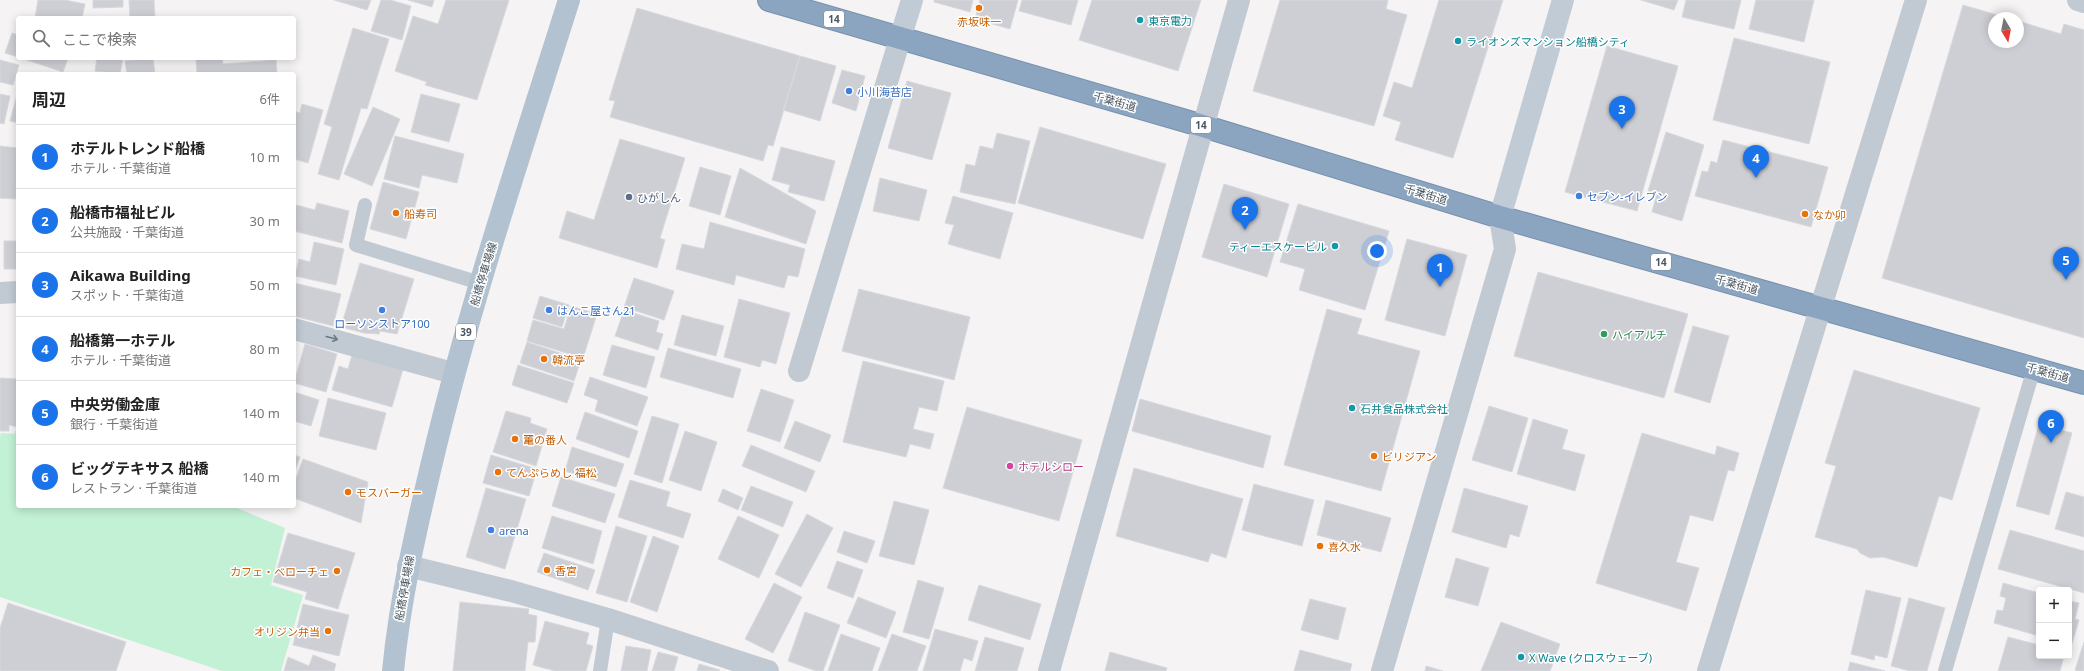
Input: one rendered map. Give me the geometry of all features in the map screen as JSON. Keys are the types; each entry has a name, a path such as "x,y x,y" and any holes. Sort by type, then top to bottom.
{"highway":[{"name":"千葉街道","path":"769,0 1203,126 1500,217 2084,383"}],"main road":[{"name":"船橋停車場線","path":"393,671 397,626 408,566 453,373 570,0"}],"street":[{"path":"799,370 912,0"},
{"path":"1049,671 1239,0"},
{"path":"1382,671 1505,249 1500,217 1563,0"},
{"path":"1708,671 1822,309 1828,281 1916,0"},
{"path":"2078,0 2084,2"},
{"path":"0,293 16,292"},
{"path":"296,329 453,373"},
{"path":"408,566 511,591 608,619 768,671"}],"lane":[{"path":"365,205 356,245 480,283"},
{"path":"1945,671 2034,368"},
{"path":"600,671 608,619"}],"green space":[{"path":"16,431 16,508 237,508 285,528 271,585 303,595 281,671 222,671 0,597 0,437 1,433 15,434"}],"building":[{"path":"38,0 65,0 85,4 82,16 35,16"},
{"path":"93,0 123,0 123,7 93,8"},
{"path":"129,0 154,0 155,16 130,16"},
{"path":"334,0 371,0 367,10"},
{"path":"381,0 390,0 411,6 402,40 371,31"},
{"path":"408,0 434,0 432,7"},
{"path":"446,0 509,0 477,100 425,85 427,82 395,71 413,16 438,24"},
{"path":"934,0 973,0 970,12 934,2"},
{"path":"980,0 1018,0 1010,29 975,19"},
{"path":"1022,0 1078,0 1071,25 1019,11"},
{"name":"東京電力","path":"1092,0 1201,0 1178,71 1079,40"},
{"path":"1280,0 1388,0 1386,9 1407,15 1374,126 1253,91"},
{"name":"ライオンズマンション船橋シティ","path":"1439,0 1503,0 1453,158 1395,140 1401,122 1383,116 1394,82 1412,88"},
{"path":"1641,0 1678,0 1674,10"},
{"path":"1686,0 1741,0 1734,29 1682,17"},
{"path":"1756,0 1814,0 1804,42 1749,29"},
{"path":"1963,5 1988,12 1988,48 2024,48 2024,23 2061,34 2064,24 2084,30 2084,338 1882,278"},
{"path":"637,8 800,56 773,146 768,145 763,161 610,117 615,101 609,100"},
{"path":"353,28 389,39 367,109 361,108 339,180 318,174 332,127 324,124"},
{"path":"12,33 16,34 16,56 5,53"},
{"path":"1734,38 1830,62 1809,144 1713,120"},
{"path":"1607,46 1678,66 1637,211 1565,192"},
{"path":"800,56 836,66 820,121 783,110"},
{"path":"0,60 19,65 13,85 0,82"},
{"path":"27,60 67,60 63,72"},
{"path":"97,60 123,60 120,72 95,71"},
{"path":"153,60 155,72 127,72 125,61"},
{"path":"196,60 222,60 223,64 276,60 277,72 197,72"},
{"path":"842,70 865,76 856,111 832,103"},
{"path":"907,81 951,93 932,160 888,148"},
{"path":"0,94 10,96 4,124 0,123"},
{"path":"421,94 460,104 449,142 411,132"},
{"path":"16,98 16,122 10,121"},
{"path":"302,104 323,110 308,163 296,160 296,112 300,113"},
{"path":"373,107 400,119 372,186 344,174"},
{"path":"1040,127 1166,164 1143,239 1018,203"},
{"path":"1666,132 1704,145 1682,221 1652,212 1657,193 1648,191"},
{"path":"997,133 1030,141 1015,204 960,192 966,164 975,166 980,146 993,149"},
{"path":"395,136 464,154 457,183 422,175 419,188 384,179"},
{"path":"620,139 685,158 660,238 665,240 657,268 559,238 567,211 594,220"},
{"path":"1723,140 1828,167 1811,227 1695,196 1702,171 1708,172 1711,161 1717,163"},
{"path":"0,146 16,148 16,199 0,198"},
{"path":"781,147 835,161 824,201 788,192 790,185 772,180"},
{"path":"700,167 731,176 720,215 689,206"},
{"path":"740,168 816,211 806,244 725,217"},
{"path":"880,178 927,190 919,221 873,211"},
{"path":"383,182 419,192 406,239 370,229"},
{"path":"1224,184 1289,204 1267,277 1202,257"},
{"path":"953,196 1013,213 1000,259 948,244 954,225 945,223"},
{"path":"317,203 349,211 342,243 296,232 296,205 315,210"},
{"name":"ティーエスケービル","path":"1298,204 1389,231 1365,310 1299,290 1305,269 1280,262"},
{"path":"710,222 805,249 798,277 788,275 784,288 736,275 734,285 676,269 682,244 704,249"},
{"path":"1407,239 1467,255 1445,336 1385,320"},
{"path":"4,241 16,241 16,269 4,269"},
{"path":"314,242 344,249 336,285 296,276 299,259 310,262"},
{"path":"360,263 414,279 397,334 380,331 379,334 364,333 341,327"},
{"path":"1538,272 1688,314 1664,398 1514,356"},
{"path":"634,278 674,291 664,320 624,307"},
{"path":"296,283 341,294 333,326 296,317"},
{"path":"859,289 970,317 954,380 842,351"},
{"path":"540,296 569,305 562,327 533,318"},
{"path":"739,299 790,313 776,364 762,360 760,367 724,357"},
{"path":"571,306 597,314 583,358 527,341 533,320 564,329"},
{"name":"石井食品株式会社","path":"1327,309 1362,319 1357,334 1420,351 1381,491 1284,465"},
{"path":"624,310 659,321 656,332 663,334 658,350 615,336"},
{"path":"682,315 724,326 716,356 674,345"},
{"path":"1693,326 1729,336 1710,403 1674,392"},
{"path":"527,342 581,360 574,381 520,363"},
{"path":"305,344 337,354 326,392 296,384 296,376"},
{"path":"612,345 655,357 646,388 603,375"},
{"path":"668,348 741,369 733,398 660,377"},
{"path":"352,355 403,369 392,407 332,390 339,366 348,369"},
{"path":"863,361 944,381 937,411 919,407 913,429 934,434 930,449 910,444 906,457 843,442"},
{"path":"518,365 574,383 567,403 512,385"},
{"path":"1854,370 1980,408 1952,500 1939,496 1917,567 1883,557 1870,558 1860,553 1857,549 1815,537 1836,466 1825,463"},
{"path":"590,377 648,397 637,426 595,411 598,400 584,395"},
{"path":"0,378 16,379 16,427 9,425 9,431 0,431"},
{"path":"761,389 794,400 780,442 747,431"},
{"path":"296,393 319,400 311,426 296,422"},
{"path":"328,398 386,413 376,450 319,436"},
{"path":"1140,399 1271,436 1263,468 1132,431"},
{"path":"1489,406 1528,418 1512,472 1472,460"},
{"path":"967,407 1082,440 1059,521 943,488"},
{"path":"506,411 531,418 530,423 547,429 536,466 493,452"},
{"path":"585,412 638,431 629,458 576,439"},
{"path":"652,416 679,424 662,483 634,474"},
{"path":"1533,419 1568,430 1562,449 1585,455 1575,491 1517,474"},
{"path":"795,421 831,435 820,462 784,448"},
{"path":"2039,424 2072,433 2049,515 2016,506"},
{"path":"685,431 717,442 701,491 669,480"},
{"path":"1642,433 1715,455 1717,446 1739,453 1734,471 1728,470 1713,521 1690,515 1676,562 1699,568 1686,611 1596,583"},
{"path":"751,445 815,471 806,492 742,466"},
{"path":"572,447 624,464 616,487 565,471"},
{"path":"491,455 537,469 529,496 483,483"},
{"path":"296,456 300,457 296,468"},
{"path":"303,459 368,482 361,523 296,499 296,478"},
{"path":"1134,468 1243,499 1226,558 1211,553 1208,562 1116,536"},
{"path":"561,477 615,494 605,523 552,506"},
{"path":"630,480 670,492 666,506 691,514 683,538 618,517"},
{"path":"1254,484 1314,500 1302,546 1242,530"},
{"path":"751,486 793,502 783,527 741,510"},
{"path":"486,488 526,499 505,569 466,557"},
{"path":"1464,488 1528,506 1519,537 1510,534 1506,548 1452,532"},
{"path":"723,489 743,498 738,510 718,501"},
{"path":"2066,492 2084,497 2084,537 2055,529"},
{"path":"1326,500 1391,518 1381,552 1317,535"},
{"path":"894,501 929,510 914,565 879,556"},
{"path":"807,514 833,528 801,587 775,574"},
{"path":"552,516 602,531 593,564 542,548"},
{"path":"738,516 779,535 759,578 718,559"},
{"path":"616,526 647,536 627,602 596,593"},
{"path":"2010,530 2084,551 2084,593 2072,590 2072,587 2062,587 1998,569"},
{"path":"844,531 875,541 867,563 837,552"},
{"path":"288,533 355,553 338,609 305,599 307,592 273,582"},
{"path":"653,536 679,546 657,612 630,602"},
{"path":"544,553 595,570 588,590 537,572"},
{"path":"1456,558 1489,568 1478,606 1445,597"},
{"path":"837,561 863,570 853,598 827,588"},
{"path":"918,580 944,588 929,639 903,632"},
{"path":"774,583 802,597 773,653 745,639"},
{"path":"2003,583 2036,592 2036,635 1994,623 1997,610 2003,611 2006,598 2000,596"},
{"path":"979,585 1041,604 1030,640 968,620"},
{"path":"1866,590 1901,598 1887,658 1875,655 1874,660 1851,654"},
{"path":"858,597 896,612 886,638 847,623"},
{"path":"1909,598 1945,608 1927,671 1910,671 1891,666"},
{"path":"1310,599 1346,608 1338,640 1301,630"},
{"path":"460,602 529,609 528,614 537,616 535,642 528,642 525,671 453,671"},
{"path":"2072,602 2079,603 2075,619 2079,620 2072,644"},
{"path":"8,603 126,642 116,671 0,671 0,628"},
{"path":"303,604 349,615 339,656 293,645"},
{"path":"805,612 840,625 823,671 816,671 788,661"},
{"path":"545,621 589,633 586,644 593,646 586,671 555,671 533,665"},
{"name":"X Wave (クロスウェーブ)","path":"1501,622 1560,644 1550,671 1481,671"},
{"path":"935,629 978,641 972,661 964,658 960,671 923,671"},
{"path":"841,634 880,648 872,671 828,671"},
{"path":"892,634 926,646 917,671 878,671"},
{"path":"985,637 1024,648 1017,671 975,671"},
{"path":"2008,637 2036,644 2036,659 2063,659 2060,671 1998,671"},
{"path":"2084,642 2084,671 2077,671 2075,670"},
{"path":"626,646 651,650 647,671 621,671"},
{"path":"1300,650 1352,664 1350,671 1294,671"},
{"path":"658,652 678,657 674,671 652,671"},
{"path":"1110,652 1167,668 1166,671 1105,671"},
{"path":"313,655 336,664 334,671 284,671 288,657 309,666"},
{"path":"1850,662 1885,671 1848,671"},
{"path":"699,664 720,670 697,671"},
{"path":"1426,666 1443,671 1425,671"}],"place":[{"name":"赤坂味一","path":"979,8"},
{"name":"東京電力","path":"1140,20"},
{"name":"ライオンズマンション船橋シティ","path":"1458,41"},
{"name":"小川海苔店","path":"849,91"},
{"name":"Aikawa Building","path":"1622,129"},
{"name":"船橋第一ホテル","path":"1756,178"},
{"name":"セブン-イレブン","path":"1579,196"},
{"name":"ひがしん","path":"629,197"},
{"name":"船寿司","path":"396,213"},
{"name":"なか卯","path":"1805,214"},
{"name":"船橋市福祉ビル","path":"1245,230"},
{"name":"ティーエスケービル","path":"1335,246"},
{"name":"中央労働金庫","path":"2066,280"},
{"name":"ホテルトレンド船橋","path":"1440,287"},
{"name":"ローソンストア100","path":"382,310"},
{"name":"はんこ屋さん21","path":"549,310"},
{"name":"ハイアルチ","path":"1604,334"},
{"name":"韓流亭","path":"544,359"},
{"name":"石井食品株式会社","path":"1352,408"},
{"name":"竃の番人","path":"515,439"},
{"name":"ビッグテキサス 船橋","path":"2051,443"},
{"name":"ビリジアン","path":"1374,456"},
{"name":"ホテルシロー","path":"1010,466"},
{"name":"てんぷらめし 福松","path":"498,472"},
{"name":"モスバーガー","path":"348,492"},
{"name":"arena","path":"491,530"},
{"name":"喜久水","path":"1320,546"},
{"name":"香宮","path":"547,570"},
{"name":"カフェ・ベローチェ","path":"337,571"},
{"name":"オリジン弁当","path":"328,631"},
{"name":"X Wave (クロスウェーブ)","path":"1521,657"}]}
